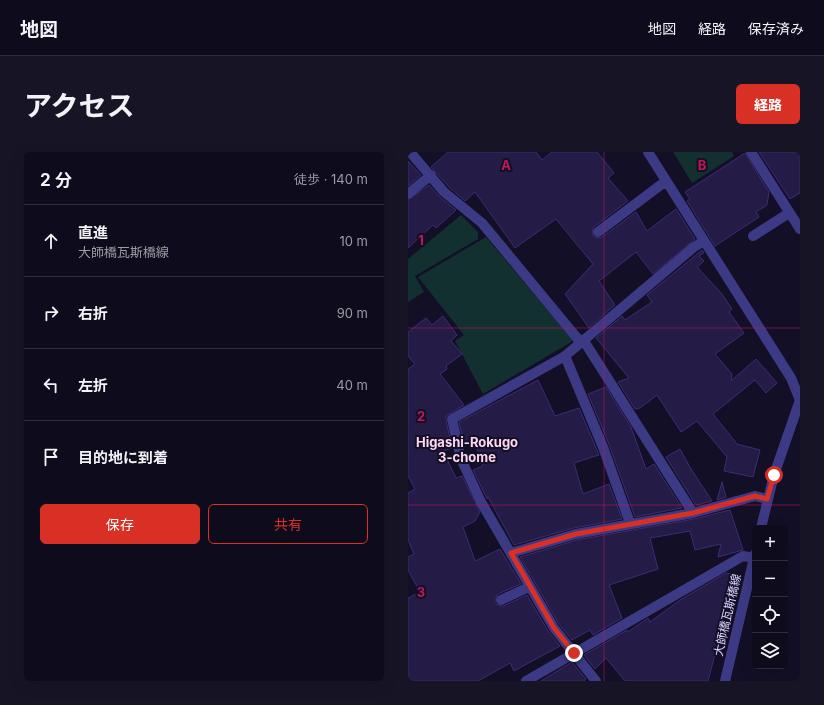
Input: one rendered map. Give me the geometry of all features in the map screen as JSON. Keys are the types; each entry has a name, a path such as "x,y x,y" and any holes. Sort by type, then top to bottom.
{"street":[{"path":"410,152 444,192 482,223 577,338 584,341 693,513"},
{"path":"648,152 791,378 800,400 784,442 767,499 762,525"},
{"path":"751,152 800,229"},
{"path":"408,194 431,175"},
{"path":"598,232 666,181"},
{"path":"753,236 790,213"},
{"path":"596,681 554,628 481,502 461,459 452,419 566,356 694,247 704,241"},
{"path":"566,356 603,447 630,523"},
{"path":"511,553 576,534 630,523 693,513 755,496 767,499"},
{"path":"526,681 743,556 752,556"},
{"name":"大師橋瓦斯橋線","path":"725,681 753,561"},
{"path":"500,600 529,587"}],"green space":[{"path":"673,152 732,152 734,156 692,183"},
{"path":"461,215 478,232 478,239 415,276 424,292 408,302 408,259"},
{"path":"486,237 573,341 483,394 455,341 464,335 418,277"}],"building":[{"path":"448,152 536,152 542,160 552,152 597,152 614,173 608,178 628,201 594,227 592,232 593,236 598,238 602,237 636,212 647,231 676,209 695,239 653,274 636,252 599,281 615,305 589,328 565,294 593,264 556,219 515,248 475,192 465,201 449,187 431,167"},
{"path":"759,152 800,152 800,193 790,199"},
{"path":"745,153 769,192 767,205 756,212 759,217 715,246 687,201 690,199 685,192"},
{"path":"408,161 421,175 408,186"},
{"path":"429,185 440,197 456,210 436,228 433,225 408,248 408,200"},
{"path":"702,250 704,253 699,256 704,261 697,267 722,294 732,309 729,312 744,333 715,354 732,374 731,381 756,359 777,383 766,393 755,380 713,414 737,444 760,450 753,477 724,471 727,457 697,421 681,432 657,395 640,408 635,409 618,382 629,378 596,338 622,316 625,320 652,302 647,295"},
{"path":"443,316 457,335 451,341 462,354 446,366 447,369 440,374 464,405 446,416 452,448 443,451 456,478 462,476 480,512 475,521 463,527 475,561 500,549 521,584 498,594 495,599 495,603 503,606 527,595 548,631 560,646 514,671 510,663 478,681 408,681 408,598 420,592 408,570 408,557 414,554 408,540 408,493 415,489 408,476 408,369 415,364 408,356 408,332 426,318 432,325"},
{"path":"538,380 555,416 579,408 599,455 574,463 583,494 609,484 622,519 574,528 514,545 488,497 487,499 473,470 483,466 474,440 464,443 459,422"},
{"path":"606,387 631,427 646,469 654,464 682,508 635,517 609,444 588,394"},
{"path":"680,449 712,501 696,505 666,457"},
{"path":"722,482 726,497 717,500"},
{"path":"730,510 743,550 718,557 721,544 695,550 690,531 650,538 658,569 609,585 622,618 593,635 590,630 572,640 559,624 520,557 577,540 694,519"},
{"path":"726,573 736,575 708,681 625,681 606,658 595,669 584,655 627,630 628,632 648,618 650,622 680,600"},
{"path":"572,662 586,679 584,681 541,681"}],"district":[{"name":"Higashi-Rokugo 3-chome","path":"467,450"}],"route":[{"path":"574,653 554,628 529,587 511,553 576,534 630,523 693,513 755,496 767,499 774,475"}]}
